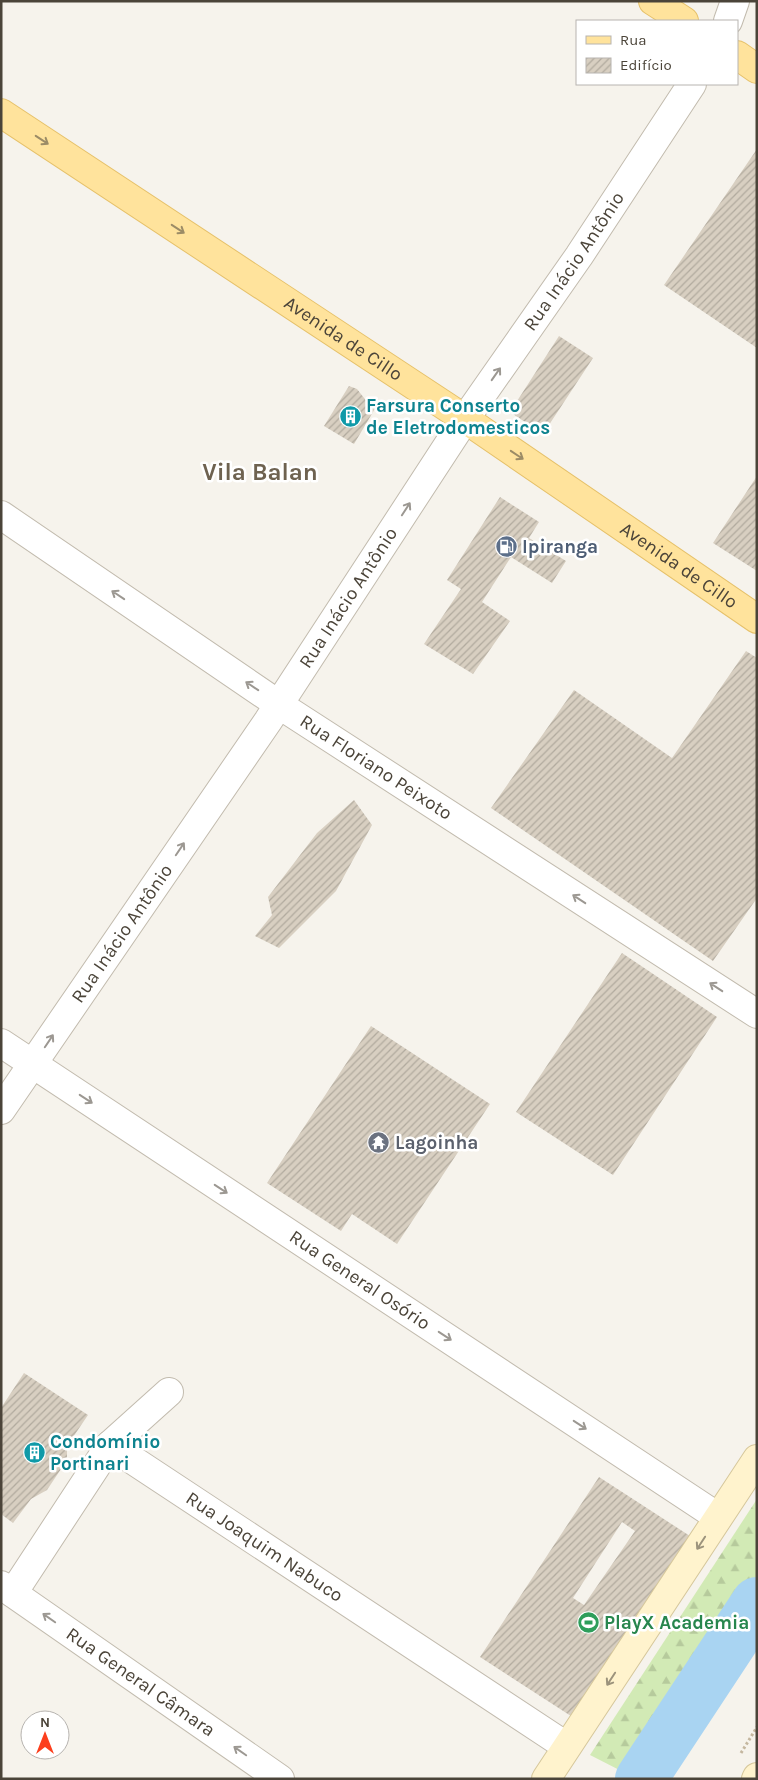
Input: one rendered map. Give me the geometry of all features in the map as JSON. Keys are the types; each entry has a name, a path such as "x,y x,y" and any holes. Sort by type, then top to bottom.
{"main road":[{"path":"653,1 682,20"},
{"path":"738,56 757,69"},
{"name":"Avenida de Cillo","path":"1,113 465,419 757,619"},
{"path":"546,1779 757,1459"}],"street":[{"path":"728,20 735,1"},
{"name":"Rua Inácio Antônio","path":"1,1110 278,704 465,419 579,256 691,85"},
{"name":"Rua Floriano Peixoto","path":"1,515 278,704 757,1014"},
{"name":"Rua General Osório","path":"1,1043 718,1516"},
{"path":"7,1589 110,1445 169,1392"},
{"name":"Rua Joaquim Nabuco","path":"110,1445 566,1746"},
{"name":"Rua General Câmara","path":"7,1589 280,1779"}],"green space":[{"path":"757,1499 757,1603 641,1779 637,1779 590,1755"}],"building":[{"path":"757,149 757,348 664,285"},
{"path":"559,336 593,358 543,434 510,412"},
{"name":"Farsura Conserto de Eletrodomesticos","path":"349,386 357,389 368,403 376,407 354,444 324,426"},
{"path":"757,476 757,571 713,543"},
{"path":"500,497 539,522 529,538 566,561 552,583 511,557 482,602 510,621 473,674 424,644 461,589 447,580"},
{"path":"746,651 757,658 757,898 713,961 491,808 574,690 672,758"},
{"path":"354,800 372,825 336,891 279,948 255,936 272,915 268,897 317,833"},
{"path":"622,953 717,1017 613,1175 516,1112"},
{"name":"Lagoinha","path":"371,1026 490,1104 397,1244 352,1214 341,1231 267,1183"},
{"name":"Condomínio Portinari","path":"24,1373 88,1415 67,1446 67,1460 47,1490 31,1499 13,1523 1,1514 1,1408"},
{"path":"599,1477 690,1536 690,1546 574,1718 480,1657","holes":["622,1522 635,1531 584,1605 573,1598"]}],"waterway":[{"path":"641,1779 757,1603"}],"place":[{"name":"Farsura Conserto de Eletrodomesticos","path":"350,417"},
{"name":"Ipiranga","path":"506,547"},
{"name":"Lagoinha","path":"379,1143"},
{"name":"Condomínio Portinari","path":"34,1453"},
{"name":"PlayX Academia","path":"588,1623"}],"district":[{"name":"Vila Balan","path":"260,472"}]}
